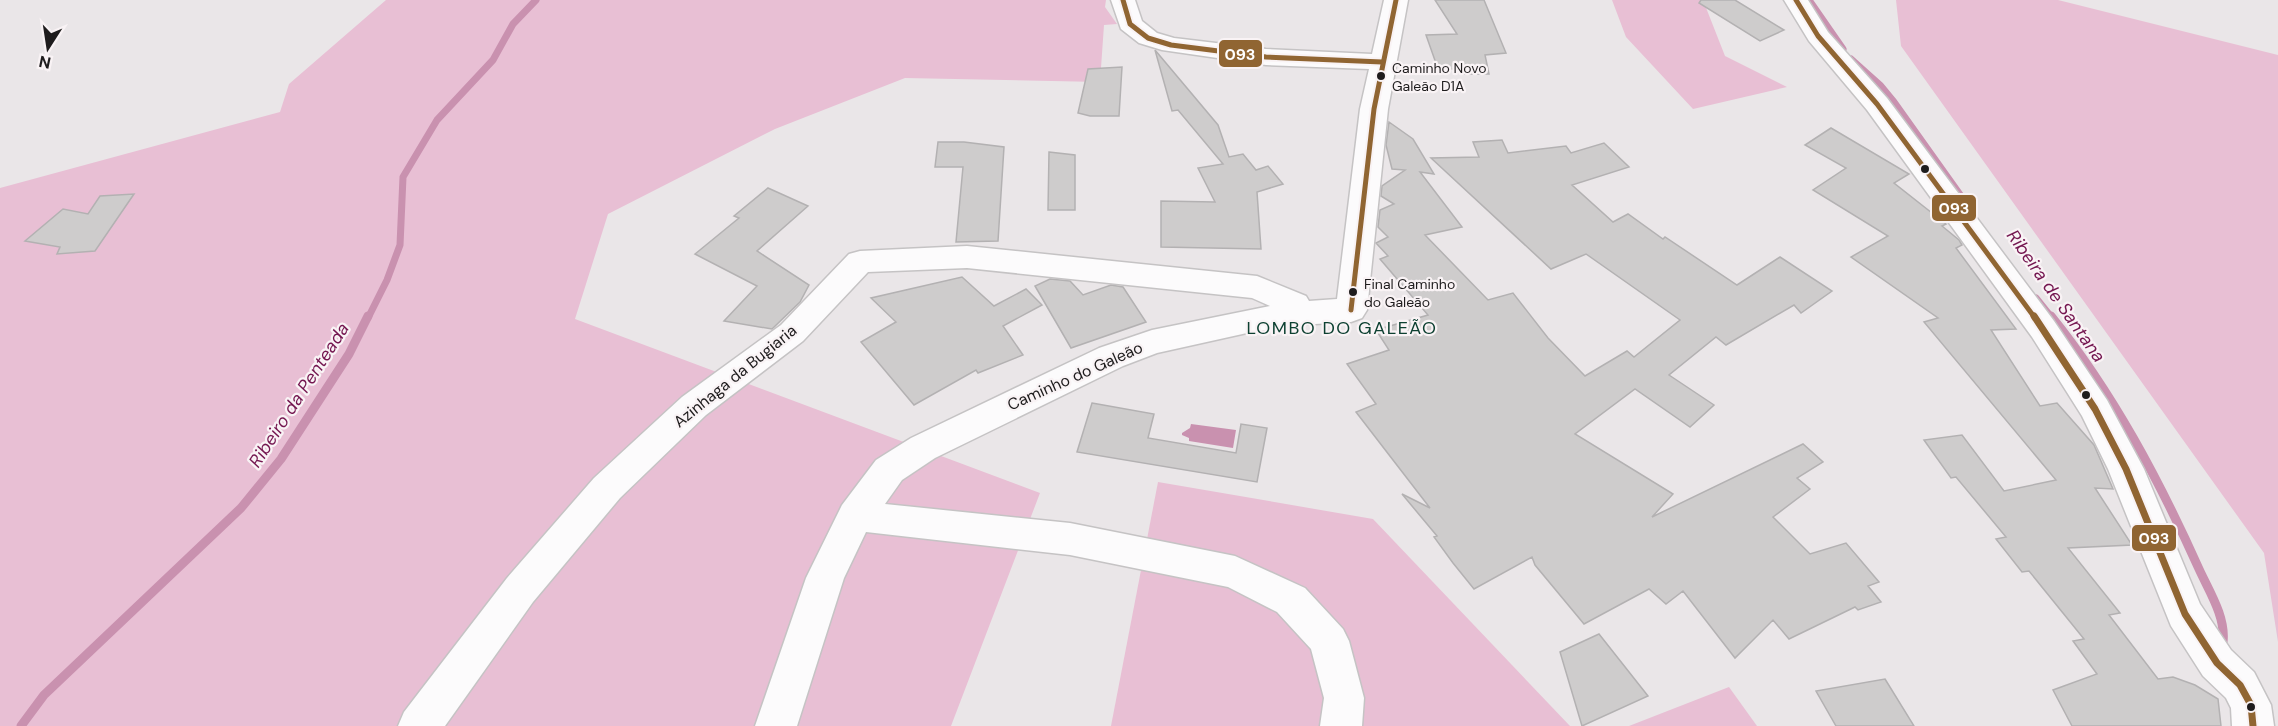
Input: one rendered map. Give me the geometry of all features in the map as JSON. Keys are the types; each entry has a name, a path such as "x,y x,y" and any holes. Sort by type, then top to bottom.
{"street":[{"path":"1123,0 1130,24 1148,38 1171,45 1266,57 1382,62"},
{"name":"Caminho do Galeão","path":"776,726 825,578 855,516 889,471 923,448 1072,375 1152,342 1247,321 1297,313 1351,310 1374,109 1396,0"},
{"path":"1797,0 1818,36 1877,104 2043,329 2095,409 2126,469 2185,614 2217,663 2240,685 2251,705 2253,726"},
{"name":"Azinhaga da Bugiaria","path":"418,726 520,590 607,488 694,406 792,333 860,262 968,256 1257,287 1295,304 1297,313"},
{"path":"855,516 1070,539 1235,572 1291,600 1329,641 1344,698 1341,726"}],"shaded area":[{"path":"386,0 1106,0 1105,7 1117,24 1104,25 1100,82 905,78 775,129 608,214 575,319 1040,493 951,726 0,726 0,188 280,112 289,84"},
{"path":"1612,0 1703,0 1725,56 1787,87 1693,109 1626,37"},
{"path":"1896,0 2058,0 2278,55 2278,642 2264,553 1901,46"},
{"path":"1191,424 1236,430 1233,448 1189,441 1189,438 1182,433 1190,428"},
{"path":"1158,482 1373,519 1570,726 1111,726"},
{"path":"1729,687 1757,726 1629,726"}],"building":[{"path":"1435,0 1484,0 1506,53 1485,55 1489,74 1464,74 1463,69 1438,69 1426,35 1457,34"},
{"path":"1701,0 1735,0 1784,30 1760,41 1699,3"},
{"path":"1155,50 1218,125 1229,157 1243,154 1256,170 1268,166 1283,184 1257,192 1261,249 1161,247 1161,201 1215,202 1198,168 1223,164 1178,110 1172,111"},
{"path":"1122,67 1119,116 1090,116 1078,113 1088,69"},
{"path":"1389,122 1413,139 1434,174 1420,172 1462,227 1425,235 1488,300 1513,293 1548,338 1585,376 1627,351 1634,357 1680,320 1586,254 1551,269 1431,158 1479,157 1473,142 1502,140 1508,153 1566,146 1571,153 1604,143 1629,167 1572,185 1613,222 1628,214 1663,239 1665,237 1737,285 1780,257 1832,291 1801,313 1794,305 1726,345 1716,337 1669,375 1714,405 1690,427 1635,389 1575,434 1673,494 1652,517 1803,444 1823,462 1797,478 1810,489 1773,517 1810,554 1846,543 1879,582 1868,586 1881,602 1858,610 1855,607 1789,639 1773,620 1735,658 1683,591 1666,604 1649,589 1584,624 1535,565 1532,557 1474,589 1434,537 1437,536 1402,494 1430,508 1356,412 1376,404 1347,364 1389,350 1376,330 1428,315 1380,259 1388,256 1376,243 1388,237 1378,227 1380,210 1394,204 1381,196 1382,186 1405,170 1392,169 1386,145"},
{"path":"1831,128 1909,174 1894,183 1946,224 1942,226 1959,240 1962,245 1956,248 2016,329 1991,330 2040,406 2057,403 2094,445 2113,489 2095,488 2132,545 2068,548 2120,613 2109,615 2158,679 2173,677 2195,685 2218,699 2221,726 2072,726 2053,690 2097,674 2073,641 2084,639 2029,571 2022,572 1996,539 2006,537 1956,477 1951,478 1924,440 1962,435 2004,491 2056,480 1924,322 1938,318 1851,257 1888,236 1813,190 1846,168 1805,145"},
{"path":"938,142 964,142 1004,147 998,241 956,242 963,167 935,167"},
{"path":"1049,152 1075,155 1075,210 1048,210"},
{"path":"768,188 808,206 757,251 809,285 800,302 772,329 724,321 757,286 695,254 739,218 734,216"},
{"path":"134,194 95,251 57,254 60,247 25,241 63,209 88,214 100,196"},
{"path":"962,277 994,306 1026,289 1042,305 1003,326 1023,355 978,373 976,370 914,405 861,342 896,322 871,298"},
{"path":"1050,279 1070,281 1083,295 1111,285 1123,287 1146,322 1071,348 1035,286"},
{"path":"1092,403 1154,414 1148,438 1236,453 1241,424 1267,428 1257,482 1077,452"},
{"path":"1599,634 1648,696 1582,726 1560,652"},
{"path":"1885,679 1914,726 1836,726 1816,691"}],"waterway":[{"name":"Ribeiro da Penteada","path":"368,318 387,280 400,245 403,177 437,120 493,60 513,24 536,0"},
{"name":"Ribeira de Santana","path":"1809,0 1843,49"},
{"name":"Ribeira de Santana","path":"1851,59 1880,85 1894,102 1966,203"},
{"name":"Ribeira de Santana","path":"2036,298 2052,318"},
{"name":"Ribeiro da Penteada","path":"21,726 44,695 241,508 281,459 349,354 368,316"},
{"name":"Ribeira de Santana","path":"2051,316 2074,345 2115,406 2151,470 2216,604 2222,623 2223,642"}],"transit line":[{"name":"093","path":"1123,0 1130,24 1148,38 1171,45 1266,57 1382,62"},
{"name":"093","path":"1351,310 1374,109 1396,0"},
{"name":"093","path":"1796,0 1818,36 1877,104 2043,329 2095,409 2126,469 2185,614 2217,663 2240,685 2251,705 2253,726"}],"place":[{"name":"Caminho Novo Galeão D1A","path":"1381,76"},
{"name":"Final Caminho do Galeão","path":"1353,292"}],"district":[{"name":"LOMBO DO GALEÃO","path":"1342,328"}]}
